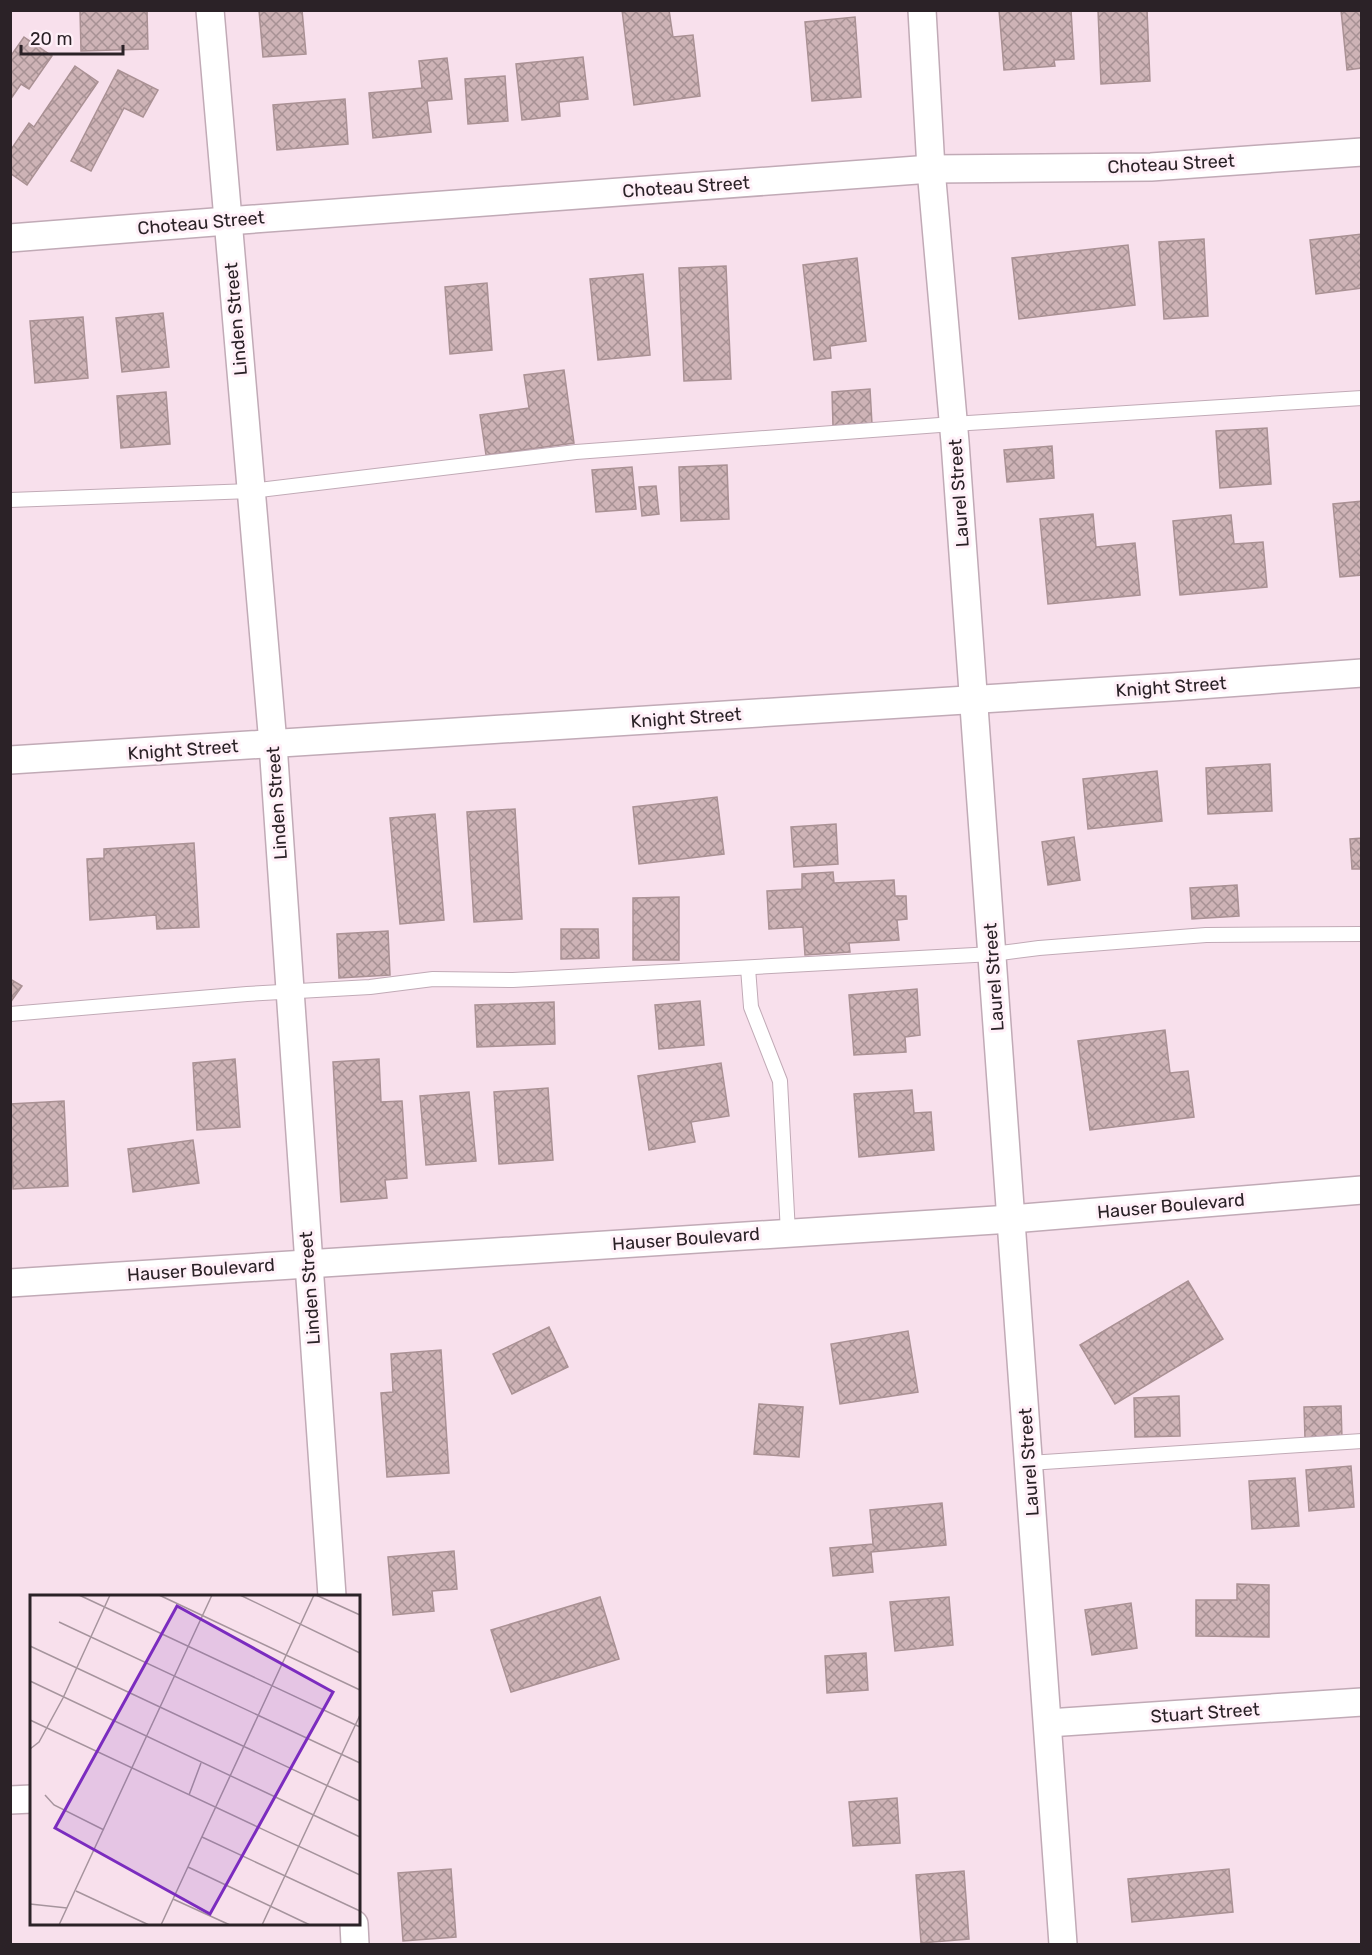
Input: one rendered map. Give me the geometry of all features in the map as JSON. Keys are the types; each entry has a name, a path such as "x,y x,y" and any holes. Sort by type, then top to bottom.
{"street":[{"name":"Linden Street","path":"210,10 273,744 332,1595"},
{"name":"Laurel Street","path":"922,10 931,169 974,700 1064,1944"},
{"name":"Choteau Street","path":"10,238 931,169 1151,167 1362,152"},
{"name":"Knight Street","path":"10,760 974,700 1362,673"},
{"name":"Hauser Boulevard","path":"10,1282 1011,1219 1362,1190"},
{"name":"Stuart Street","path":"1048,1724 1362,1702"},
{"path":"10,1800 30,1799"},
{"path":"354,1925 355,1944"}],"lane":[{"path":"10,500 251,491 576,452 953,424 1362,398"},
{"path":"10,1014 290,991 370,987 433,979 513,980 748,968 993,954 1039,948 1206,935 1362,934"},
{"path":"748,968 751,1007 780,1081 788,1233"},
{"path":"1029,1463 1362,1441"}],"building":[{"path":"80,10 147,10 148,49 81,51"},
{"path":"259,10 302,10 306,54 263,57"},
{"path":"622,10 669,10 673,37 693,35 700,96 634,105"},
{"path":"999,10 1071,10 1074,59 1054,60 1055,66 1004,70"},
{"path":"1098,10 1147,10 1150,81 1101,84"},
{"path":"1341,10 1362,10 1362,68 1347,70"},
{"path":"855,17 861,97 812,101 805,22"},
{"path":"24,37 52,56 29,89 21,84 10,100 10,57"},
{"path":"583,57 588,99 559,102 560,116 522,120 516,64"},
{"path":"447,58 452,99 427,101 431,132 373,138 369,93 422,88 419,61"},
{"path":"75,66 98,82 27,185 10,173 10,151 29,123 34,127"},
{"path":"118,70 158,90 143,117 124,108 91,171 71,161"},
{"path":"505,76 508,121 468,124 465,79"},
{"path":"345,99 348,144 277,150 273,105"},
{"path":"1362,234 1362,288 1316,294 1310,240"},
{"path":"1204,239 1208,316 1164,319 1159,242"},
{"path":"1128,245 1135,305 1019,319 1012,258"},
{"path":"857,258 866,341 830,346 831,358 814,360 803,265"},
{"path":"726,266 731,379 684,381 679,268"},
{"path":"643,274 650,355 598,360 590,279"},
{"path":"487,283 492,350 450,354 445,287"},
{"path":"163,313 169,367 122,372 116,318"},
{"path":"83,317 88,378 35,383 30,321"},
{"path":"564,370 574,443 486,455 480,415 529,408 524,375"},
{"path":"870,389 872,424 833,426 832,392"},
{"path":"166,392 170,444 121,448 117,396"},
{"path":"1267,428 1271,484 1220,488 1216,431"},
{"path":"1052,446 1054,478 1007,482 1004,450"},
{"path":"727,465 729,519 681,521 679,467"},
{"path":"632,467 636,509 596,512 592,470"},
{"path":"656,486 659,514 642,516 639,487"},
{"path":"1362,501 1362,575 1340,577 1333,504"},
{"path":"1093,514 1096,547 1135,543 1140,595 1048,604 1040,519"},
{"path":"1231,515 1234,544 1263,542 1267,587 1180,595 1173,521"},
{"path":"1270,764 1272,811 1208,814 1206,768"},
{"path":"1157,771 1162,821 1088,829 1083,779"},
{"path":"717,797 724,854 639,864 633,807"},
{"path":"515,809 522,919 474,922 467,812"},
{"path":"435,814 444,920 400,924 390,818"},
{"path":"836,824 838,864 794,867 791,827"},
{"path":"1074,837 1080,880 1048,885 1042,842"},
{"path":"1362,838 1362,869 1352,869 1350,839"},
{"path":"194,843 199,927 157,929 156,915 90,920 87,859 104,858 104,849"},
{"path":"833,872 834,883 894,880 895,896 906,896 907,919 897,920 899,940 849,943 850,952 805,955 803,927 769,929 767,891 802,889 802,874"},
{"path":"1237,885 1239,916 1192,919 1190,888"},
{"path":"679,897 679,960 633,960 633,898"},
{"path":"561,929 598,929 599,958 561,959"},
{"path":"388,931 390,975 339,978 337,934"},
{"path":"10,979 22,986 10,1003"},
{"path":"917,989 920,1035 905,1037 906,1052 854,1055 849,995"},
{"path":"700,1001 704,1045 659,1049 655,1005"},
{"path":"554,1002 555,1044 477,1047 475,1005"},
{"path":"1165,1030 1170,1073 1188,1071 1194,1117 1090,1130 1078,1041"},
{"path":"235,1059 240,1127 197,1130 193,1063"},
{"path":"379,1059 381,1102 402,1101 407,1178 385,1180 387,1198 341,1202 333,1062"},
{"path":"721,1063 729,1116 691,1122 695,1142 649,1150 638,1076"},
{"path":"548,1088 553,1160 499,1164 494,1092"},
{"path":"912,1090 914,1113 931,1112 934,1150 859,1157 854,1094"},
{"path":"469,1092 476,1161 426,1165 420,1096"},
{"path":"64,1101 68,1186 13,1189 10,1104"},
{"path":"193,1140 199,1183 133,1192 128,1149"},
{"path":"1188,1281 1223,1339 1115,1404 1080,1345"},
{"path":"549,1327 568,1367 512,1394 493,1354"},
{"path":"908,1331 918,1392 840,1404 831,1344"},
{"path":"441,1350 449,1473 387,1477 381,1393 393,1392 391,1354"},
{"path":"1179,1396 1180,1436 1135,1437 1134,1398"},
{"path":"759,1404 803,1407 799,1457 754,1454"},
{"path":"1341,1406 1342,1438 1305,1439 1304,1407"},
{"path":"1351,1466 1354,1507 1309,1511 1306,1470"},
{"path":"1295,1478 1299,1526 1252,1529 1249,1481"},
{"path":"942,1503 946,1545 871,1552 873,1572 833,1576 830,1548 873,1544 870,1510"},
{"path":"454,1551 457,1589 432,1591 434,1611 393,1615 388,1557"},
{"path":"1237,1584 1269,1585 1269,1637 1196,1636 1196,1600 1237,1600"},
{"path":"600,1597 619,1659 511,1692 491,1630"},
{"path":"949,1597 953,1645 895,1651 890,1602"},
{"path":"1131,1603 1137,1648 1092,1655 1085,1610"},
{"path":"866,1653 868,1690 827,1693 825,1656"},
{"path":"897,1798 900,1843 853,1846 849,1802"},
{"path":"451,1869 456,1937 403,1941 398,1873"},
{"path":"1229,1869 1233,1912 1132,1922 1128,1879"},
{"path":"964,1871 969,1939 921,1943 916,1875"}]}
